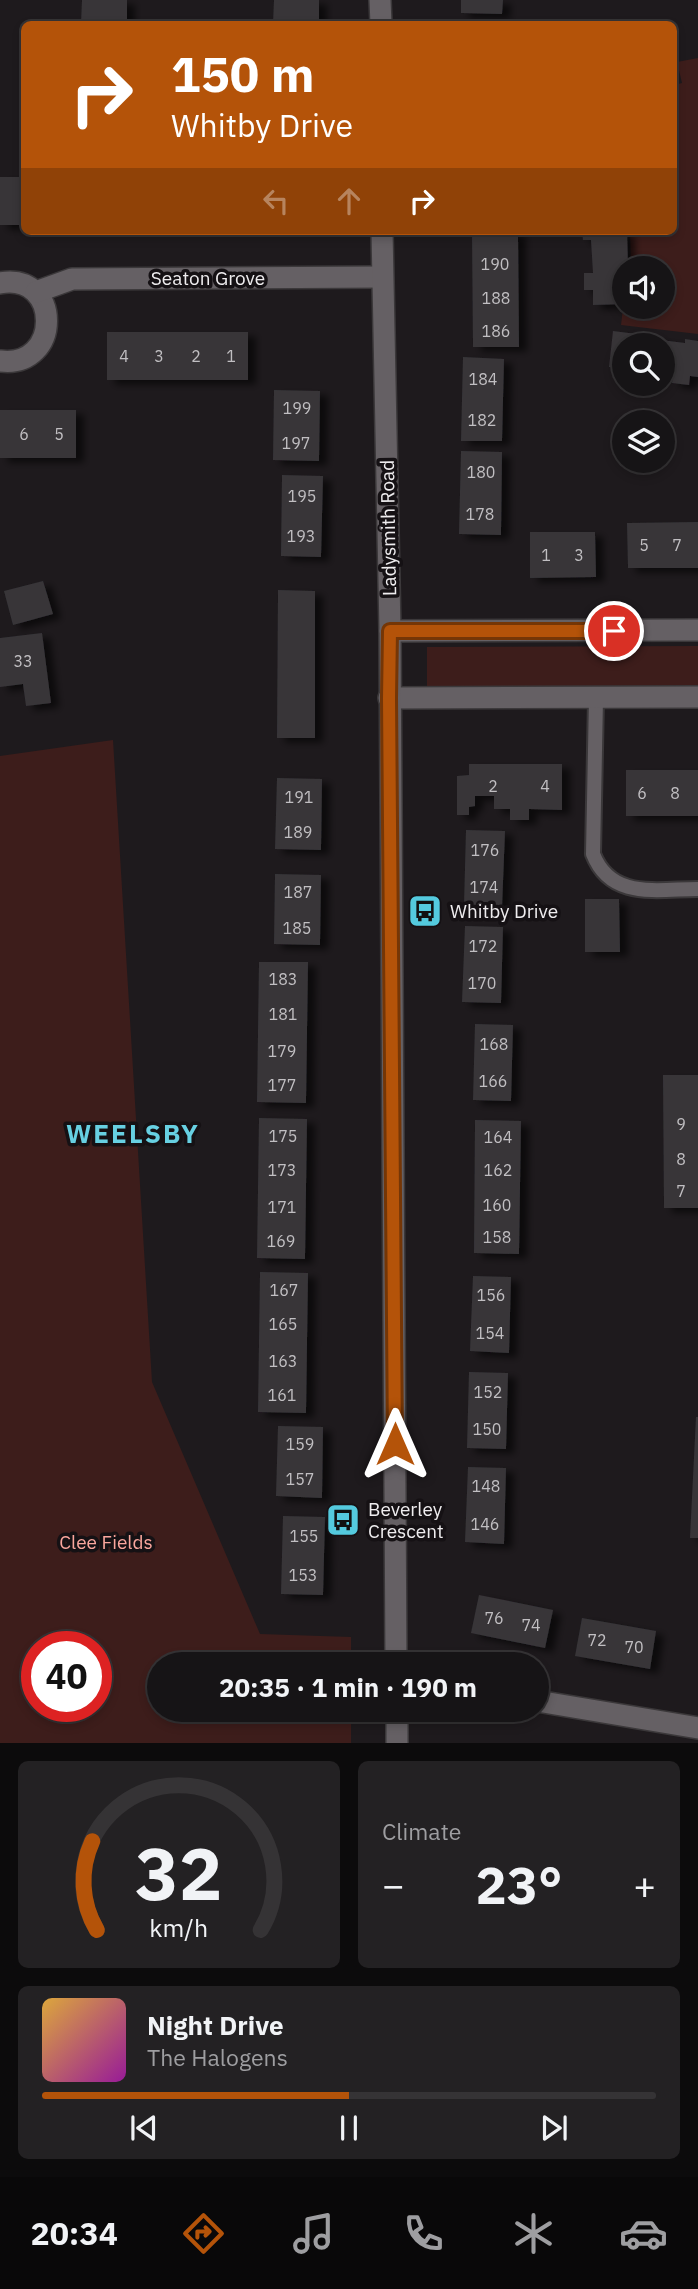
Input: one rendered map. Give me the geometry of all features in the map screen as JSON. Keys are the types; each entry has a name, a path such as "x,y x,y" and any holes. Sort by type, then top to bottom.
{"street":[{"path":"380,0 380,21"},
{"name":"Ladysmith Road","path":"382,235 390,631 396,1652"},
{"name":"Seaton Grove","path":"36,292 72,279 382,277"},
{"path":"0,283 13,281 36,292 48,314 45,339 27,357 0,361"},
{"path":"390,631 698,630"},
{"path":"389,698 698,697"},
{"path":"549,1703 698,1728"},
{"path":"397,1722 397,1743"}],"lane":[{"path":"596,698 593,854 598,868 610,880 625,887 640,890 698,889"}],"green space":[{"path":"698,58 698,334 621,325 622,319 675,319 675,256 631,256 630,235 677,235 677,84 682,83 677,62"},
{"path":"698,646 698,686 427,687 427,647"},
{"name":"Clee Fields","path":"113,740 152,1382 260,1634 351,1637 351,1652 147,1652 147,1722 351,1722 351,1743 0,1743 0,756"}],"building":[{"path":"82,0 127,0 127,21 81,21"},
{"path":"274,0 319,0 319,21 273,21"},
{"path":"461,0 503,0 502,14 461,13"},
{"path":"0,177 21,177 21,225 0,225"},
{"path":"472,235 518,235 519,347 473,347"},
{"path":"582,235 627,235 628,256 612,256 612,304 593,305 593,290 584,290 584,273 593,273 591,240 583,240"},
{"path":"107,332 248,332 248,380 107,380"},
{"path":"685,339 698,341 698,377 690,376 689,385 675,383 675,342 685,343"},
{"path":"612,340 612,367 609,367"},
{"path":"463,357 504,359 502,441 461,441"},
{"path":"274,390 320,391 319,461 273,460"},
{"path":"0,410 76,410 76,458 0,458"},
{"path":"461,451 502,452 501,535 459,534"},
{"path":"282,475 323,476 321,557 281,556"},
{"path":"698,522 698,568 628,568 627,523"},
{"path":"530,532 595,532 596,577 530,578"},
{"path":"43,581 53,614 13,625 4,591"},
{"path":"278,590 315,591 315,738 277,738"},
{"path":"42,633 51,703 26,706 23,684 0,687 0,638"},
{"path":"469,764 562,764 562,810 529,809 529,820 510,820 510,809 494,809 494,796 475,796 475,806 469,807 469,815 457,815 457,776 469,775"},
{"path":"626,770 698,770 698,816 626,816"},
{"path":"277,778 322,779 321,850 275,849"},
{"path":"466,830 505,831 502,907 464,905"},
{"path":"275,874 321,875 320,945 274,944"},
{"path":"585,899 619,899 620,952 585,952"},
{"path":"465,926 503,927 501,1003 462,1002"},
{"path":"259,962 308,962 306,1103 257,1102"},
{"path":"475,1024 513,1025 511,1101 473,1100"},
{"path":"663,1075 698,1075 698,1208 664,1208"},
{"path":"259,1118 307,1119 305,1259 257,1258"},
{"path":"475,1120 521,1121 519,1254 474,1253"},
{"path":"260,1272 308,1273 306,1413 258,1412"},
{"path":"473,1276 511,1277 509,1353 470,1351"},
{"path":"469,1372 508,1373 506,1449 467,1448"},
{"path":"696,1417 698,1538 690,1538"},
{"path":"278,1426 323,1427 322,1498 276,1496"},
{"path":"468,1467 506,1468 504,1544 465,1542"},
{"path":"283,1516 325,1517 323,1595 281,1594"},
{"path":"479,1595 553,1610 545,1648 471,1633"},
{"path":"582,1618 656,1631 650,1669 575,1656"}],"place":[{"name":"Whitby Drive","path":"425,911"},
{"name":"Beverley Crescent","path":"343,1520"}],"district":[{"name":"WEELSBY","path":"133,1133"}],"route":[{"path":"395,1444 390,631 614,631"}]}
